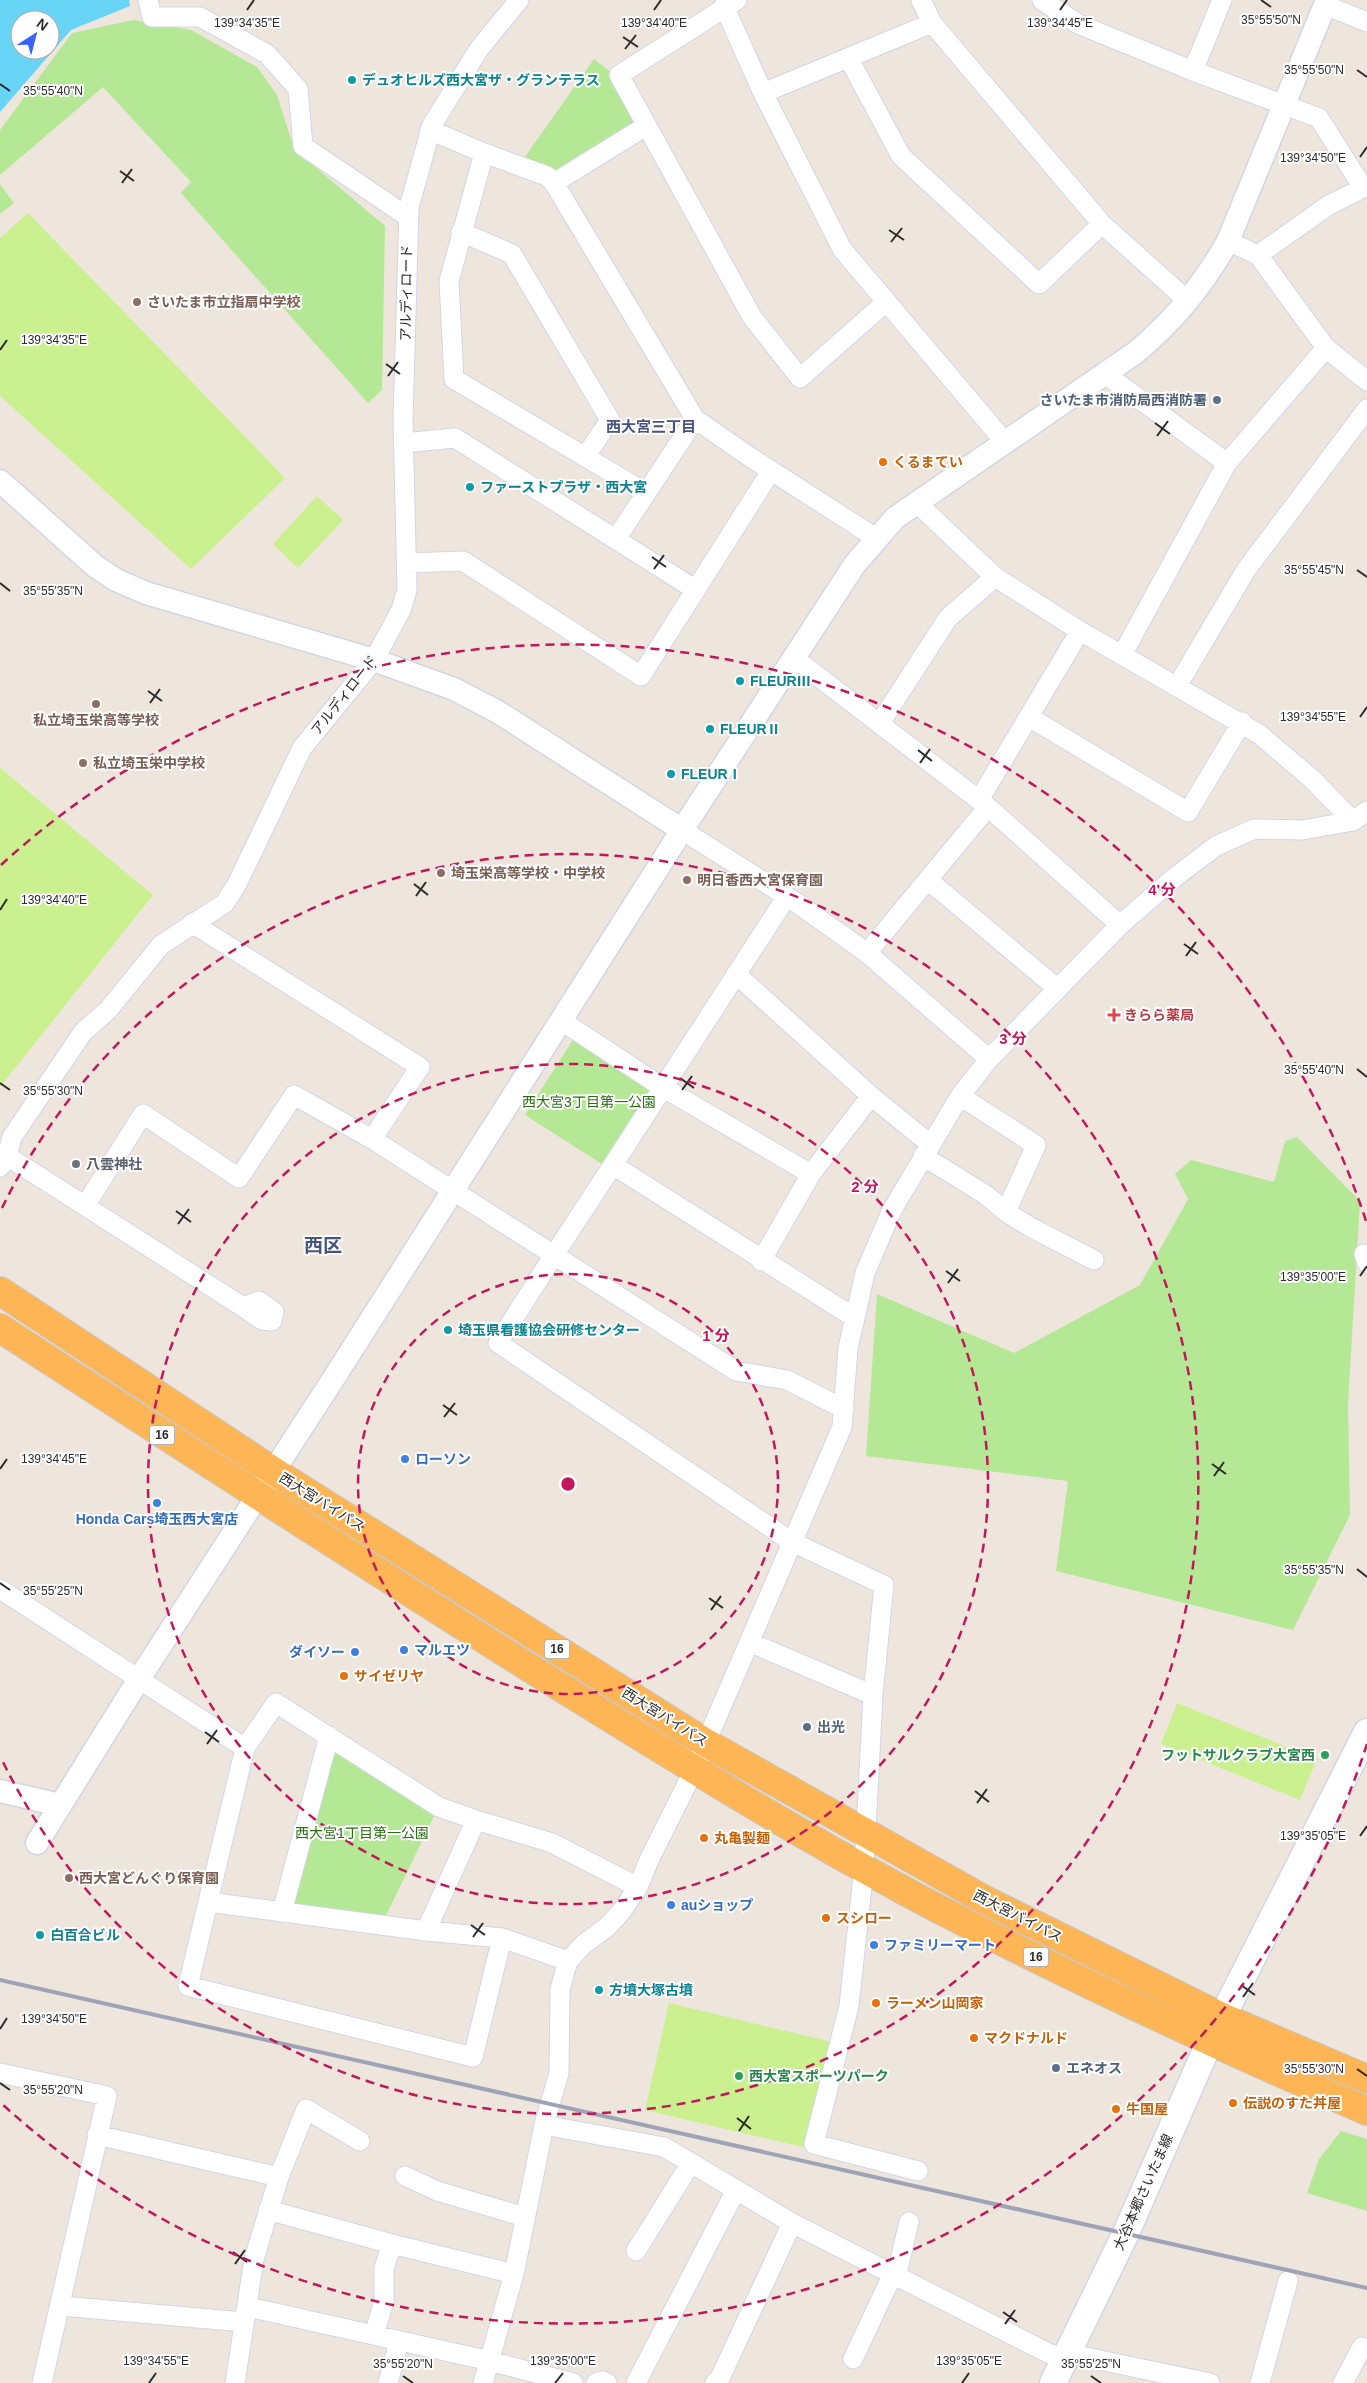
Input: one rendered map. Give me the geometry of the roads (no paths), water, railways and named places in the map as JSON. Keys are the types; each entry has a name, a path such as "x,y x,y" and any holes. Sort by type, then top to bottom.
{"highway":[{"name":"西大宮バイパス","path":"0,1291 273,1471 706,1743 985,1900 1222,2016 1367,2079"},
{"name":"西大宮バイパス","path":"0,1328 256,1496 694,1770 864,1868 958,1919 1209,2043 1367,2111"}],"main road":[{"name":"大谷本郷さいたま線","path":"1053,2383 1126,2233 1222,2016 1367,1732"}],"street":[{"path":"148,0 152,17 200,18 267,54 298,89 304,146 408,217"},
{"name":"アルディロード","path":"4,1161 12,1137 83,1032 108,1010 161,945 225,903 237,884 302,748 374,660 401,610 407,590 403,443 408,217 430,130 479,49 519,0"},
{"path":"921,0 932,23 1102,224 1188,301"},
{"path":"1042,0 1078,24 1193,71 1319,118 1365,187 1329,205 1258,255"},
{"path":"1193,71 1222,0"},
{"path":"886,302 800,378 752,317 619,75 731,3 763,93 842,249 1004,441"},
{"path":"37,1844 256,1496 682,830 855,564 894,518 1004,441 1106,374 1155,337 1210,274 1228,241 1326,3 1367,22"},
{"path":"763,93 932,23"},
{"path":"849,59 901,156 1039,284 1102,224"},
{"path":"554,183 646,126"},
{"path":"430,130 484,153 547,176 554,183 695,419 771,471 876,538"},
{"path":"484,153 461,232 450,280 454,379 646,493"},
{"path":"461,232 512,254 610,420 585,457"},
{"path":"1228,241 1258,255 1326,348 1367,381"},
{"path":"1122,655 1227,463 1326,348"},
{"path":"1106,374 1227,463"},
{"path":"1177,686 1246,570 1367,408"},
{"path":"616,539 695,419"},
{"path":"403,443 455,438 696,590"},
{"path":"407,563 463,561 641,676 771,471"},
{"path":"0,481 95,566 116,580 146,593 374,660 473,697 787,896 867,953 989,1059"},
{"path":"916,502 994,576 1080,631 1242,722 1360,816"},
{"path":"880,724 948,618 994,576"},
{"path":"867,953 928,880 984,803 1029,716 1080,631"},
{"path":"794,658 984,803 1120,925"},
{"path":"1029,716 1188,812 1242,722"},
{"path":"484,2383 514,2274 544,2125 559,2073 560,1989 568,1961 584,1944 607,1927 621,1912 638,1887 649,1860 706,1743 842,1427 848,1348 866,1273 880,1235 892,1210 926,1150 960,1096 989,1059 1120,925 1216,846 1254,829 1302,830 1360,816"},
{"path":"928,880 1058,989"},
{"path":"787,896 498,1343 792,1542 884,1585 874,1695 864,1868 849,2006 814,2144 918,2171"},
{"path":"192,923 420,1067 372,1138"},
{"path":"736,974 871,1096 926,1150 1006,1212 1032,1228 1094,1260"},
{"path":"562,1020 662,1088 811,1174"},
{"path":"85,1206 143,1114 239,1178 294,1095 372,1138 736,1371 787,1380 844,1409"},
{"path":"761,1260 811,1174 871,1096"},
{"path":"960,1096 1036,1145 1006,1212"},
{"path":"4,1161 85,1206 243,1307"},
{"path":"613,1165 855,1318"},
{"path":"0,1589 140,1678 245,1748"},
{"path":"749,1642 874,1695"},
{"path":"502,1938 473,2057 188,1986 245,1748 276,1703 440,1806 476,1820 552,1843 638,1887"},
{"path":"282,1912 329,1736"},
{"path":"0,1791 60,1805"},
{"path":"426,1931 476,1820"},
{"path":"208,1902 426,1931 502,1938 568,1961"},
{"path":"0,2073 106,2096 61,2306 42,2383"},
{"path":"235,2383 254,2259 279,2177 306,2109 360,2141"},
{"path":"544,2125 664,2147 792,2223 1048,2352 1210,2383"},
{"path":"97,2135 279,2177"},
{"path":"636,2251 691,2163"},
{"path":"405,2176 437,2191 525,2217"},
{"path":"636,2383 736,2190"},
{"path":"268,2210 392,2244 514,2274"},
{"path":"853,2358 898,2269 909,2222"},
{"path":"715,2383 720,2378 792,2223"},
{"path":"374,2335 384,2301 384,2268 392,2244"},
{"path":"1260,2383 1288,2281"},
{"path":"61,2306 246,2315 374,2335 490,2361 573,2383"},
{"path":"388,2383 399,2342"},
{"path":"1343,2383 1362,2347"},
{"path":"596,2383 603,2381 607,2383"}],"water":[{"path":"0,0 129,0 130,6 71,30 60,43 60,10 10,10 10,60 45,60 0,112"}],"railway":[{"path":"0,1980 1367,2288"}],"place":[{"name":"デュオヒルズ西大宮ザ・グランテラス","path":"352,80"},
{"name":"さいたま市立指扇中学校","path":"137,302"},
{"name":"さいたま市消防局西消防署","path":"1217,400"},
{"name":"くるまてい","path":"883,462"},
{"name":"ファーストプラザ・西大宮","path":"470,487"},
{"name":"FLEURⅢ","path":"740,681"},
{"name":"私立埼玉栄高等学校","path":"96,704"},
{"name":"FLEURⅡ","path":"710,729"},
{"name":"私立埼玉栄中学校","path":"83,763"},
{"name":"FLEURⅠ","path":"671,774"},
{"name":"埼玉栄高等学校・中学校","path":"441,873"},
{"name":"明日香西大宮保育園","path":"687,880"},
{"name":"きらら薬局","path":"1114,1015"},
{"name":"八雲神社","path":"76,1164"},
{"name":"埼玉県看護協会研修センター","path":"448,1330"},
{"name":"ローソン","path":"405,1459"},
{"name":"Honda Cars埼玉西大宮店","path":"157,1503"},
{"name":"マルエツ","path":"404,1650"},
{"name":"ダイソー","path":"355,1652"},
{"name":"サイゼリヤ","path":"344,1676"},
{"name":"出光","path":"807,1727"},
{"name":"フットサルクラブ大宮西","path":"1325,1755"},
{"name":"丸亀製麺","path":"704,1838"},
{"name":"西大宮どんぐり保育園","path":"69,1878"},
{"name":"auショップ","path":"671,1905"},
{"name":"スシロー","path":"826,1918"},
{"name":"白百合ビル","path":"40,1935"},
{"name":"ファミリーマート","path":"874,1945"},
{"name":"方墳大塚古墳","path":"599,1990"},
{"name":"ラーメン山岡家","path":"876,2003"},
{"name":"マクドナルド","path":"974,2038"},
{"name":"エネオス","path":"1056,2068"},
{"name":"西大宮スポーツパーク","path":"739,2076"},
{"name":"伝説のすた丼屋","path":"1233,2103"},
{"name":"牛国屋","path":"1116,2109"}],"district":[{"name":"西大宮三丁目","path":"651,427"},
{"name":"西区","path":"323,1245"}],"park label":[{"name":"西大宮3丁目第一公園","path":"589,1102"},
{"name":"西大宮1丁目第一公園","path":"362,1833"}]}
